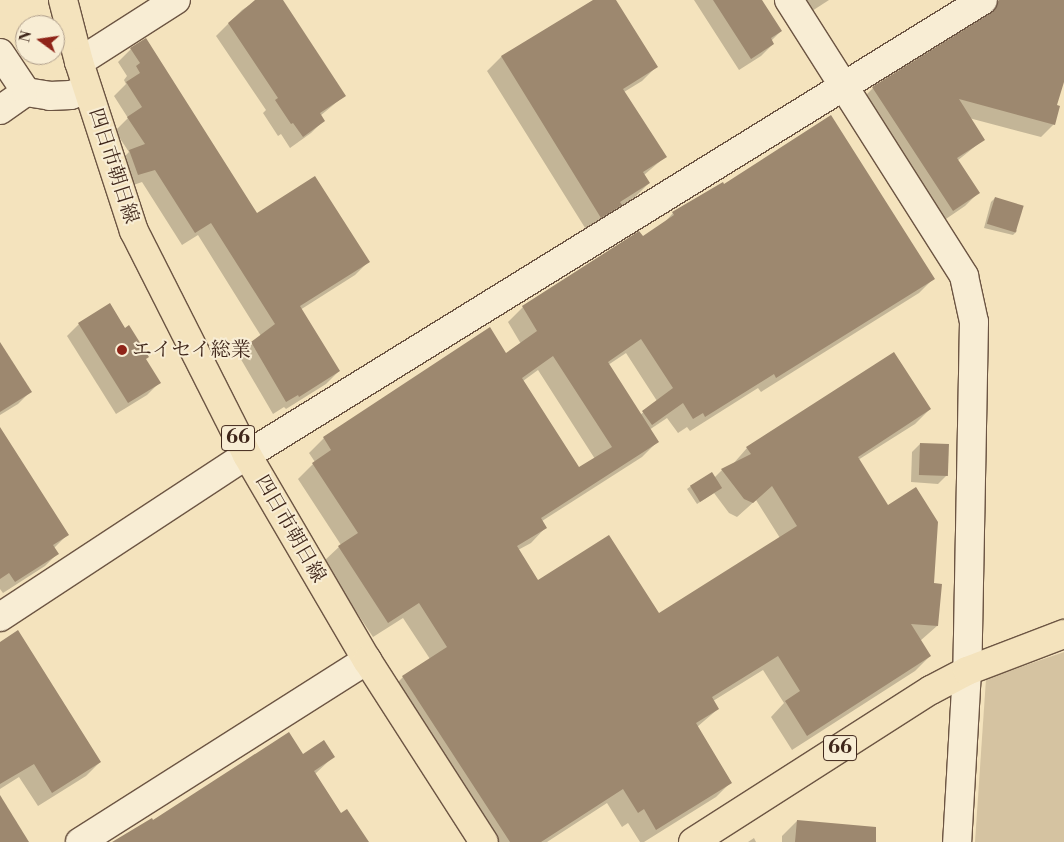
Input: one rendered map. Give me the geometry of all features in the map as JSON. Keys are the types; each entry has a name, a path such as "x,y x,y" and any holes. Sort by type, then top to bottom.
{"main road":[{"name":"四日市朝日線","path":"63,0 79,62 134,231 247,455 367,660 484,842"},
{"name":"66","path":"693,842 931,690 979,667 1064,634"}],"street":[{"path":"79,62 176,0"},
{"path":"789,0 964,276 974,322 979,667 957,842"},
{"path":"0,617 247,455 983,0"},
{"path":"0,53 26,92"},
{"path":"0,110 26,92 64,96 88,89"},
{"path":"80,842 367,660"}],"shaded area":[{"path":"1064,652 1064,842 975,842 986,679"}],"building":[{"path":"255,0 283,0 346,96 320,113 325,121 303,137 293,123 291,124 275,100 278,98 228,23"},
{"path":"593,0 616,0 658,67 623,89 667,157 643,172 650,183 620,202 622,205 601,218 501,56"},
{"path":"713,0 762,0 782,31 771,38 774,44 751,59"},
{"path":"999,0 1064,0 1064,82 1057,105 1060,106 1055,125 959,99 985,140 957,158 980,193 953,211 872,87 991,13"},
{"path":"146,38 257,213 315,176 370,262 300,306 340,371 299,397 298,395 286,402 251,342 275,324 211,223 195,233 155,170 138,175 129,150 145,144 127,117 142,107 126,82 140,73 136,66 140,63 130,48"},
{"path":"831,115 935,279 776,378 774,374 705,417 703,413 693,419 683,403 652,425 642,411 673,388 641,339 608,362 659,442 541,518 547,528 517,546 538,580 609,535 659,613 797,526 772,486 753,503 744,499 721,469 751,454 746,447 894,352 931,409 858,457 888,505 916,487 938,522 934,583 942,584 938,626 911,624 931,656 807,736 785,701 800,691 778,656 712,697 719,709 696,723 732,783 656,830 644,809 638,813 623,789 541,842 510,842 402,676 447,647 419,603 388,623 338,546 358,533 312,463 331,450 323,437 490,327 506,353 537,331 522,306 639,231 643,236 674,215 672,212 723,182 724,184","holes":["553,356 612,447 579,467 522,378"]},
{"path":"995,197 1024,206 1016,233 987,224"},
{"path":"110,303 125,328 129,325 149,357 146,359 161,383 128,403 78,323"},
{"path":"0,342 32,392 0,412"},
{"path":"0,427 69,535 53,545 59,554 15,582 9,573 0,579"},
{"path":"920,443 949,444 948,476 919,475"},
{"path":"712,472 722,488 700,502 690,486"},
{"path":"18,630 101,762 52,793 34,764 0,784 0,642"},
{"path":"289,732 303,754 324,740 335,757 314,771 341,813 347,809 369,842 112,842 152,818 153,820"},
{"path":"0,795 29,842 0,842"},
{"path":"797,820 876,827 876,842 795,842"}],"place":[{"name":"エイセイ総業","path":"122,350"}]}
